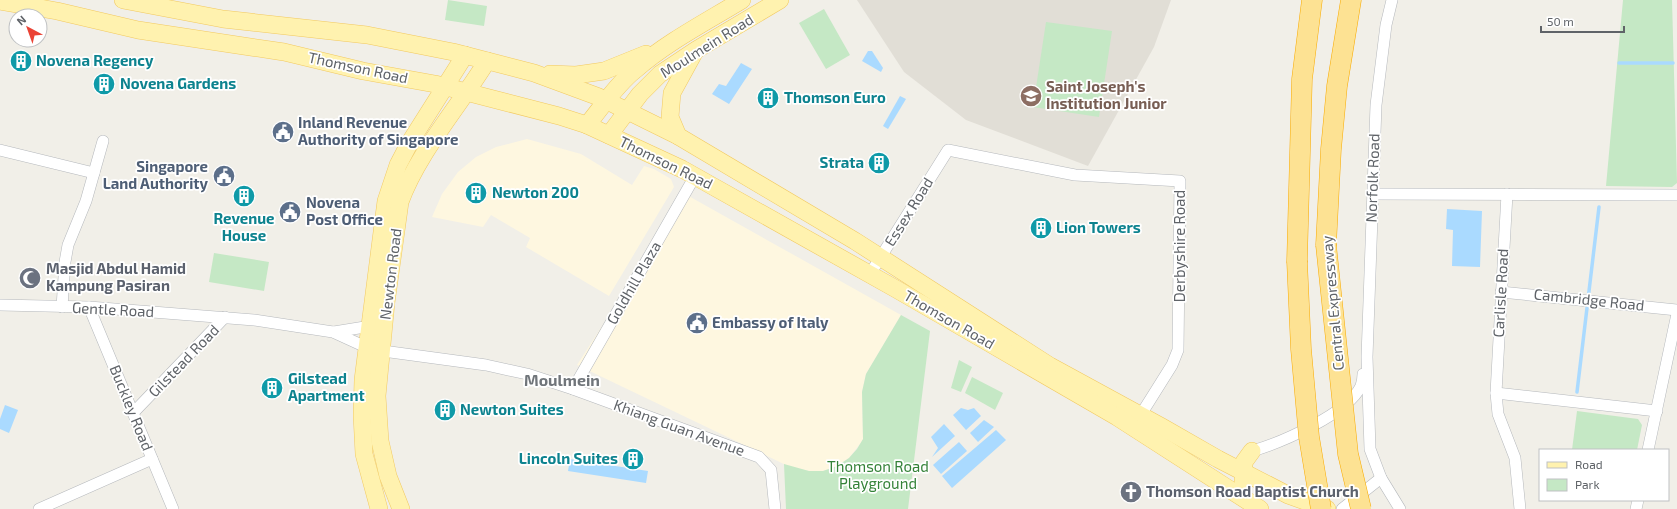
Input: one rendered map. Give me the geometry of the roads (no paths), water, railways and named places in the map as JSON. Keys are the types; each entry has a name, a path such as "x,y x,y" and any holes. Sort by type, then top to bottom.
{"highway":[{"name":"Central Expressway","path":"1312,0 1302,79 1297,261 1301,349 1308,437 1320,509"},
{"name":"Central Expressway","path":"1351,0 1336,94 1331,149 1326,245 1348,454 1361,509"}],"main road":[{"name":"Thomson Road","path":"123,0 223,19 367,35 465,55 534,73 607,101 678,136 855,241 1050,366 1162,427 1218,460 1288,495 1327,509"},
{"name":"Moulmein Road","path":"587,125 635,70 669,44 742,0"},
{"name":"Moulmein Road","path":"609,135 640,94 660,74 696,50 780,0"},
{"name":"Thomson Road","path":"0,1 57,11 138,30 284,52 363,71 446,87 559,116 587,125 695,176 870,274 1117,418 1254,505"},
{"path":"534,73 576,75 604,71 669,44"},
{"path":"678,136 670,117 672,93 696,50"},
{"path":"446,87 465,55"},
{"name":"Newton Road","path":"379,509 364,454 361,428 363,380 373,351 386,303 400,202 404,189 428,149 467,93 487,61"},
{"name":"Newton Road","path":"401,509 388,476 380,441 371,326 384,217 390,185 410,142 446,87"},
{"path":"1252,451 1244,462 1242,472 1243,484 1254,505"},
{"path":"1218,460 1252,451"}],"street":[{"name":"Norfolk Road","path":"1392,0 1386,25 1376,105 1367,357 1370,449 1381,478 1400,509"},
{"path":"62,307 64,262 68,245 86,201 103,141"},
{"path":"0,150 94,173"},
{"name":"Essex Road","path":"870,274 948,150"},
{"name":"Derbyshire Road","path":"948,150 1075,175 1180,181 1178,350 1172,365 1140,416"},
{"name":"Goldhill Plaza","path":"573,389 695,176"},
{"path":"1372,194 1677,195"},
{"name":"Carlisle Road","path":"1507,194 1496,393 1498,414 1515,458 1520,509"},
{"name":"Cambridge Road","path":"1501,292 1677,310"},
{"name":"Gentle Road","path":"0,305 89,307 225,318"},
{"name":"Buckley Road","path":"89,307 173,509"},
{"path":"1648,449 1677,314"},
{"name":"Gilstead Road","path":"133,414 225,318 254,320 333,332 373,351"},
{"name":"Gilstead Road","path":"333,332 371,326"},
{"name":"Khiang Guan Avenue","path":"373,351 486,365 527,374 573,389 759,457 771,470 775,509"},
{"name":"Norfolk Road","path":"1252,451 1286,440 1320,422 1351,400 1361,386 1367,357"},
{"path":"1496,393 1657,411"},
{"path":"39,509 152,459"},
{"path":"1342,509 1381,478"}],"water":[{"path":"868,51 872,51 883,68 881,72 862,61"},
{"path":"741,63 752,69 729,104 712,94 719,84 726,86"},
{"path":"900,96 906,99 888,129 883,126"},
{"path":"1447,209 1482,211 1480,267 1452,266 1453,230 1446,229"},
{"path":"5,405 18,410 9,433 0,429 0,419"},
{"path":"961,408 968,410 974,408 981,416 966,430 953,415"},
{"path":"984,420 994,427 978,442 970,433"},
{"path":"944,424 955,436 932,457 938,448 931,437"},
{"path":"996,430 1006,440 952,488 942,476"},
{"path":"959,442 967,451 941,474 933,465"},
{"path":"570,459 648,471 646,483 568,471"}],"waterway":[{"path":"1619,63 1673,63"},
{"path":"1577,392 1599,207"}],"place":[{"name":"Novena Regency","path":"21,61"},
{"name":"Novena Gardens","path":"104,84"},
{"name":"Saint Joseph's Institution Junior","path":"1031,96"},
{"name":"Thomson Euro","path":"768,98"},
{"name":"Inland Revenue Authority of Singapore","path":"283,132"},
{"name":"Strata","path":"879,163"},
{"name":"Singapore Land Authority","path":"224,176"},
{"name":"Newton 200","path":"476,193"},
{"name":"Revenue House","path":"244,196"},
{"name":"Novena Post Office","path":"290,212"},
{"name":"Lion Towers","path":"1041,228"},
{"name":"Masjid Abdul Hamid Kampung Pasiran","path":"30,278"},
{"name":"Embassy of Italy","path":"697,323"},
{"name":"Gilstead Apartment","path":"272,388"},
{"name":"Newton Suites","path":"445,410"},
{"name":"Lincoln Suites","path":"633,459"},
{"name":"Thomson Road Baptist Church","path":"1131,492"}],"district":[{"name":"Moulmein","path":"562,380"}],"park label":[{"name":"Thomson Road Playground","path":"878,476"}]}
